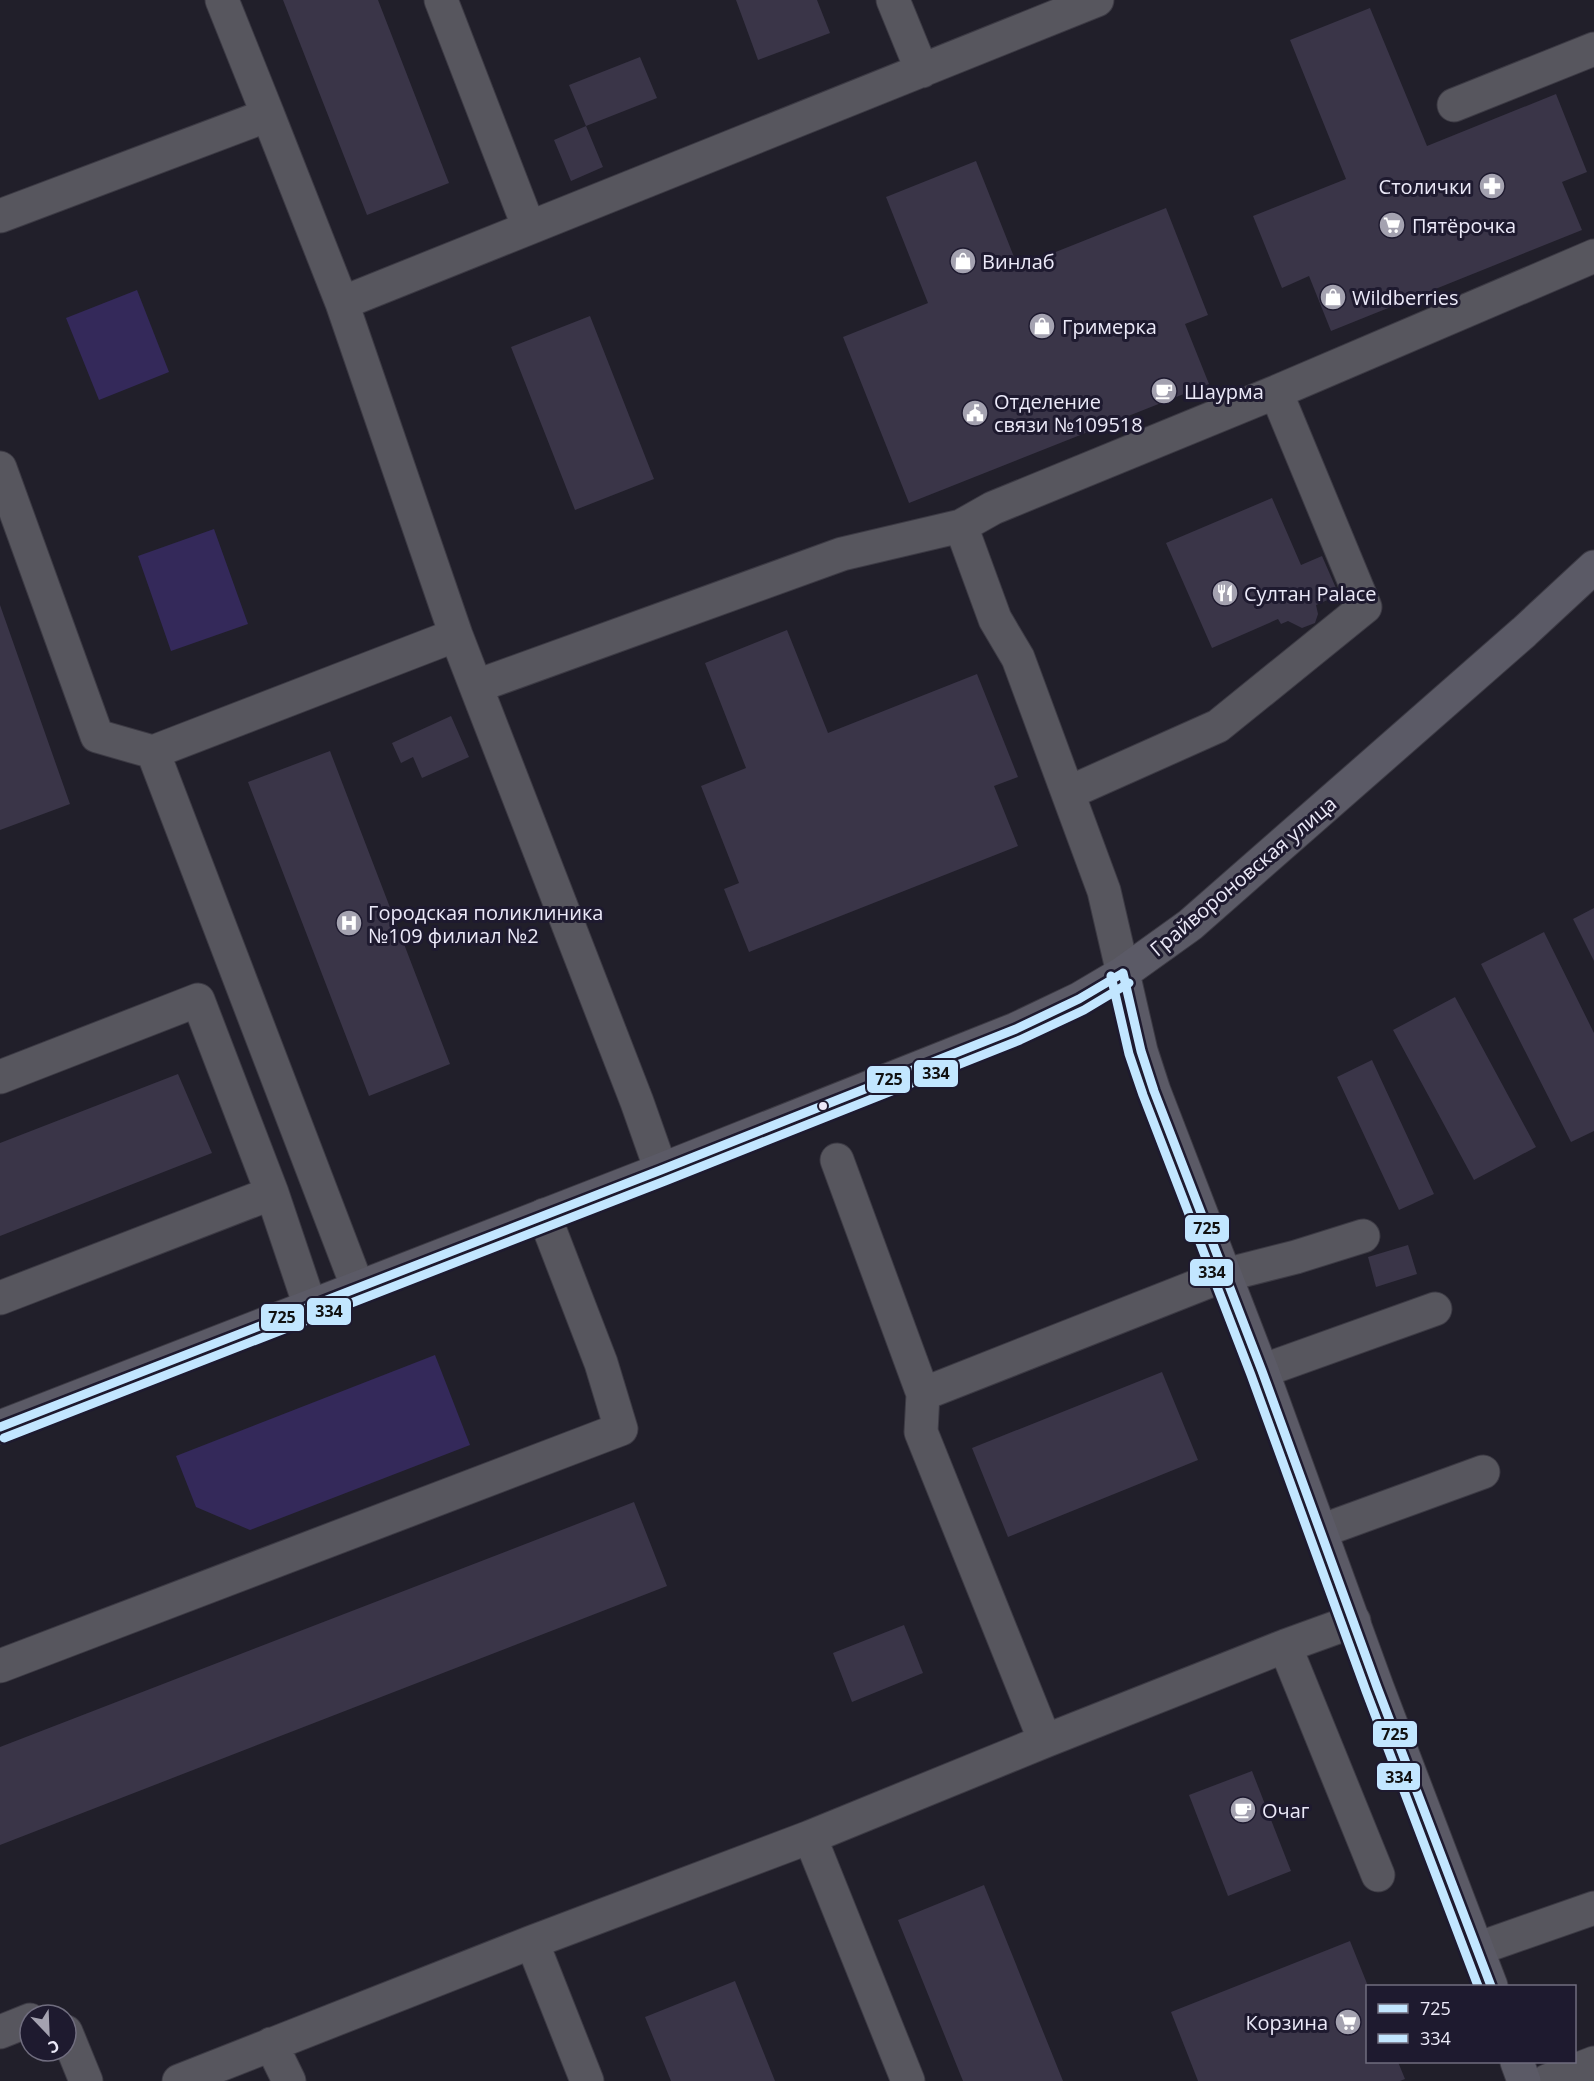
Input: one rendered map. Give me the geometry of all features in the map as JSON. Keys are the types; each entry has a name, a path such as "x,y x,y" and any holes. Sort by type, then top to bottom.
{"main road":[{"name":"Грайвороновская улица","path":"0,1427 661,1170 1016,1029 1078,999 1123,973 1190,925 1594,567"},
{"path":"1123,973 1141,1051 1154,1091 1262,1371 1491,1985"},
{"path":"1518,2063 1524,2081"}],"street":[{"path":"222,0 342,303 456,635 637,1102 661,1170"},
{"path":"441,0 529,228"},
{"path":"893,0 922,70"},
{"path":"342,303 1097,0"},
{"path":"1454,105 1594,49"},
{"path":"0,216 267,115"},
{"path":"477,686 842,554 962,526 993,508 1276,392 1594,256"},
{"path":"1068,793 1218,726 1365,607 1276,392"},
{"path":"0,468 97,736 153,752 456,635"},
{"path":"962,526 994,619 1018,658 1104,891 1123,973"},
{"path":"153,752 358,1288"},
{"path":"0,1077 198,1000 272,1193 310,1306"},
{"path":"837,1160 923,1394 921,1432 1045,1741"},
{"path":"0,1298 272,1193"},
{"path":"0,1666 621,1429 601,1363 544,1215"},
{"path":"923,1394 1225,1275 1296,1257 1363,1236"},
{"path":"1262,1371 1435,1309"},
{"path":"1321,1531 1483,1472"},
{"path":"179,2081 532,1942 810,1837 1045,1741 1354,1621"},
{"path":"1285,1646 1378,1875"},
{"path":"810,1837 908,2081"},
{"path":"1477,1949 1594,1908"},
{"path":"532,1942 587,2081"},
{"path":"0,2032 18,2025"},
{"path":"271,2044 289,2081"},
{"path":"78,2061 86,2081"},
{"path":"1547,2081 1594,2063"}],"shaded area":[{"path":"137,290 169,372 99,400 66,318"},
{"path":"214,529 248,624 171,651 138,556"},
{"path":"435,1355 470,1445 250,1530 196,1507 176,1456"}],"building":[{"path":"283,0 378,0 449,183 367,215"},
{"path":"736,0 817,0 830,33 758,60"},
{"path":"1370,8 1427,146 1556,94 1587,172 1562,182 1582,230 1331,331 1309,276 1282,288 1253,216 1346,179 1290,40"},
{"path":"640,57 657,98 586,126 569,85"},
{"path":"586,126 603,167 571,181 554,140"},
{"path":"976,161 1018,267 1166,208 1208,315 1185,324 1209,384 909,503 843,337 928,303 886,197"},
{"path":"590,316 654,479 575,510 511,347"},
{"path":"1272,498 1301,565 1322,556 1339,595 1316,605 1318,614 1315,623 1302,628 1288,621 1281,624 1278,619 1212,648 1166,543"},
{"path":"0,605 70,804 0,830"},
{"path":"787,630 828,733 977,674 1018,777 994,786 1018,846 749,952 724,889 739,883 701,786 746,768 705,663"},
{"path":"451,716 469,757 422,778 413,757 401,763 392,743"},
{"name":"Городская поликлиника №109 филиал №2","path":"330,751 450,1064 369,1096 248,782"},
{"path":"1594,908 1594,961 1573,919"},
{"path":"1544,932 1594,1033 1594,1131 1571,1142 1481,964"},
{"path":"1455,997 1536,1147 1474,1180 1393,1030"},
{"path":"1372,1060 1434,1194 1399,1210 1337,1077"},
{"path":"178,1074 212,1153 0,1236 0,1143"},
{"path":"1408,1245 1417,1274 1376,1287 1368,1257"},
{"path":"1162,1372 1198,1460 1008,1537 972,1448"},
{"path":"634,1502 667,1586 0,1845 0,1747"},
{"path":"904,1625 923,1673 852,1702 833,1653"},
{"path":"1252,1771 1291,1871 1228,1896 1189,1795"},
{"path":"984,1885 1063,2081 963,2081 898,1920"},
{"path":"1350,1941 1368,1985 1366,2063 1398,2063 1405,2079 1400,2081 1198,2081 1171,2012"},
{"path":"735,1981 775,2081 671,2081 645,2017"}],"transit line":[{"name":"725","path":"1123,973 1141,1051 1154,1091 1262,1371 1377,1687 1491,1985"},
{"name":"725","path":"0,1427 661,1170 1016,1029 1079,999 1123,973"},
{"name":"334","path":"1111,976 1129,1054 1143,1095 1251,1375 1366,1691 1478,1985"},
{"name":"334","path":"4,1438 665,1181 1020,1040 1084,1010 1129,983"}],"place":[{"name":"Столички","path":"1492,186"},
{"name":"Пятёрочка","path":"1392,225"},
{"name":"Винлаб","path":"963,261"},
{"name":"Wildberries","path":"1333,297"},
{"name":"Гримерка","path":"1042,326"},
{"name":"Шаурма","path":"1164,391"},
{"name":"Отделение связи №109518","path":"975,413"},
{"name":"Султан Palace","path":"1225,593"},
{"name":"Городская поликлиника №109 филиал №2","path":"349,923"},
{"name":"Очаг","path":"1243,1810"},
{"name":"Корзина","path":"1348,2022"}]}
